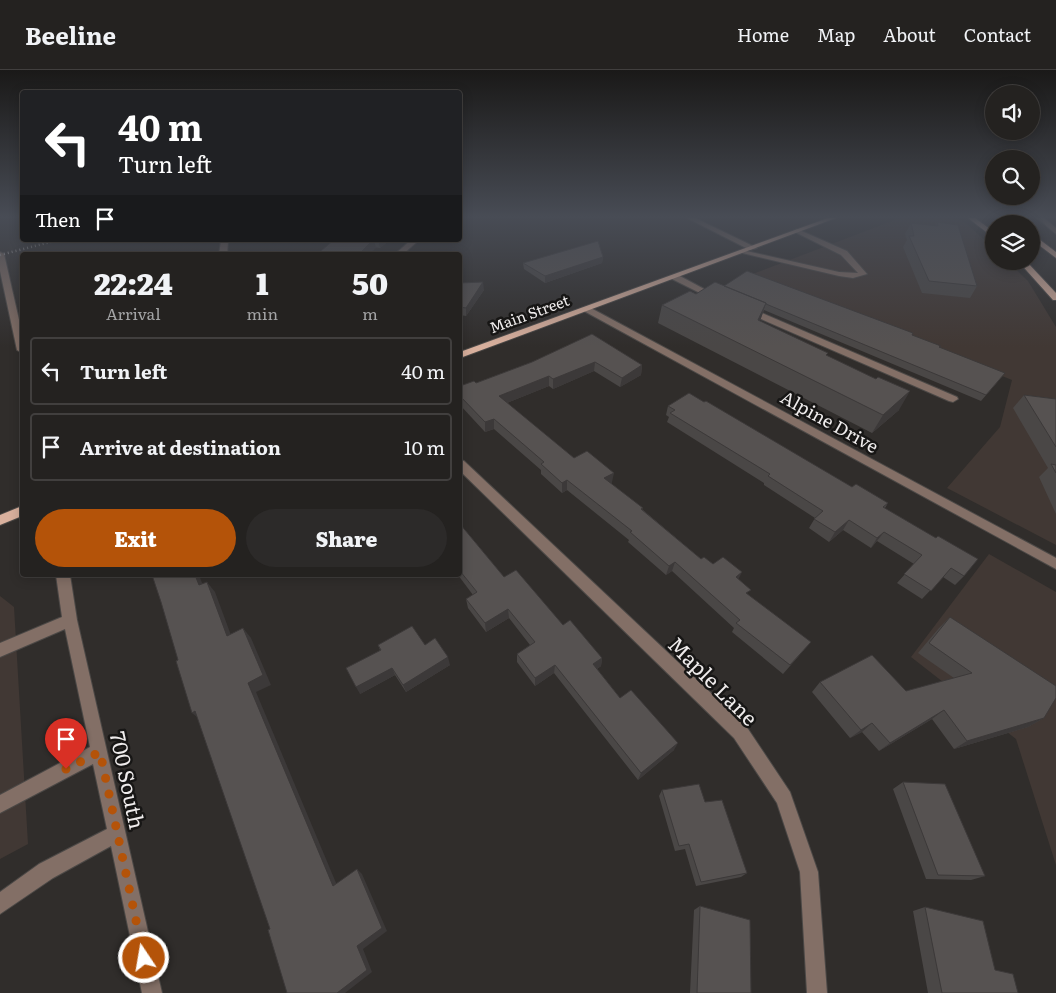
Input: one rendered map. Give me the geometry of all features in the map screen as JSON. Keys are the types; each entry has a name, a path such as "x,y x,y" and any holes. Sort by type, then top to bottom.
{"main road":[{"name":"Main Street","path":"462,354 718,261"},
{"path":"1031,270 1056,298"},
{"path":"1039,278 1056,288"},
{"path":"0,520 20,512"}],"street":[{"path":"2,261 20,341"},
{"path":"782,261 839,274 854,276 863,274 851,261"},
{"path":"675,277 732,304 953,399"},
{"name":"Alpine Drive","path":"587,309 1056,564"},
{"name":"Maple Lane","path":"462,466 740,732 784,798 809,872 817,993"},
{"name":"700 South","path":"63,577 70,620 152,993"},
{"path":"0,647 70,620"},
{"path":"0,804 100,752"},
{"path":"0,904 46,871 117,833"}],"shaded area":[{"path":"787,261 985,261 985,270 1016,270 1028,281 1056,327 1056,545 947,488 1000,427 1012,380 750,275"},
{"path":"989,554 1056,592 1056,865 1016,739 911,657"},
{"path":"0,596 14,607 28,844 0,859"}],"building":[{"path":"530,261 591,261 545,276 523,263"},
{"path":"920,261 969,261 977,286 929,281"},
{"path":"747,271 913,333 912,335 941,346 939,347 1005,373 986,395 724,286"},
{"path":"483,282 466,308 462,307 462,283"},
{"path":"715,282 766,303 758,320 828,353 826,355 876,379 878,377 910,391 883,415 662,305 690,291 696,294"},
{"path":"592,334 642,365 622,378 595,362 553,379 549,376 499,396 574,458 587,451 614,473 604,478 643,508 641,509 701,559 704,557 713,564 723,557 742,572 736,577 751,590 746,593 811,642 790,665 736,623 740,620 675,562 669,566 630,532 632,531 567,480 562,483 541,464 544,462 494,419 485,422 462,398 462,385 474,381 476,383 532,362"},
{"path":"689,393 704,402 706,401 852,487 856,484 888,503 883,507 936,538 938,536 978,559 964,576 951,568 931,591 904,574 922,555 884,532 877,538 849,520 835,532 814,519 823,511 768,476 770,474 670,413 675,410 668,406"},
{"path":"1024,395 1056,399 1056,447"},
{"path":"1051,464 1056,465 1056,473"},
{"path":"462,526 504,577 516,570 563,625 570,620 602,658 593,664 620,698 631,690 678,743 641,773 555,665 535,678 517,654 535,642 508,609 485,623 466,599 477,592 462,573"},
{"path":"153,577 196,577 199,585 207,582 227,636 243,628 263,675 248,683 333,886 357,869 382,928 357,946 367,970 337,993 287,993 268,930 270,929 195,711 192,713"},
{"path":"950,617 1056,686 1056,698 1044,718 967,741 944,710 890,743 872,723 861,730 820,682 872,655 906,691 972,673 929,643"},
{"path":"412,626 425,645 435,638 448,657 403,685 392,668 356,687 346,668 381,650 378,645"},
{"path":"903,782 945,784 985,876 938,875"},
{"path":"699,784 705,802 722,800 747,873 701,882 689,844 679,846 662,790"},
{"path":"700,906 750,920 751,993 697,993"},
{"path":"925,907 983,921 995,970 1013,974 1018,993 942,993"}],"route":[{"path":"66,769 100,752 144,958"}]}
